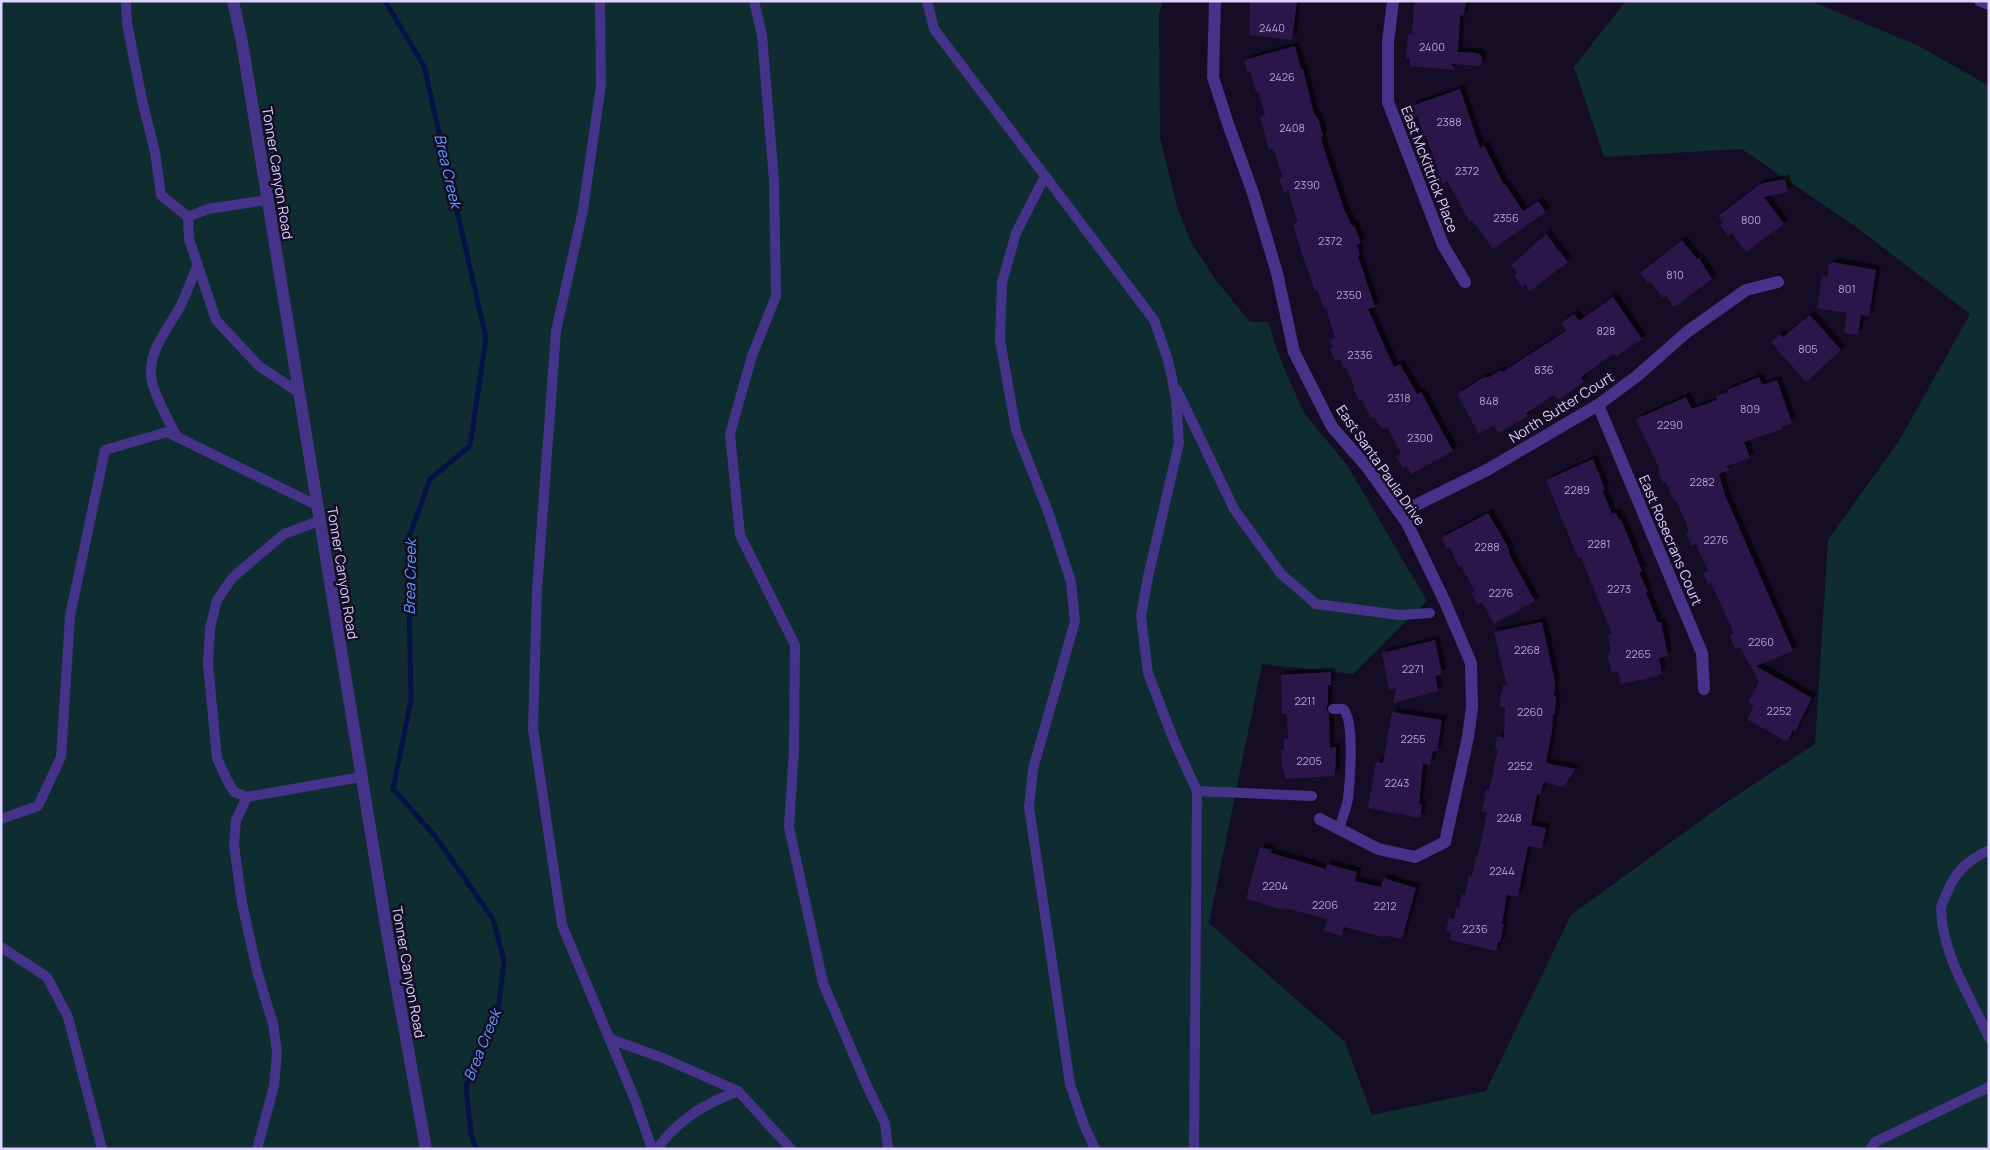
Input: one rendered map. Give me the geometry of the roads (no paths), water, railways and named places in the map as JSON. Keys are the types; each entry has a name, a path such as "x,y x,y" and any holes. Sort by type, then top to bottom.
{"street":[{"name":"Tonner Canyon Road","path":"232,1 242,42 361,777 426,1149"},
{"name":"East Santa Paula Drive","path":"1215,1 1213,77 1275,264 1294,352 1332,427 1367,467 1408,523 1471,663 1472,707 1468,737 1445,842 1415,857 1378,849 1320,819"},
{"name":"East McKittrick Place","path":"1393,1 1388,42 1388,102 1443,245 1465,282"},
{"name":"North Sutter Court","path":"1400,513 1487,470 1598,405 1637,376 1687,332 1746,290 1778,282"},
{"name":"East Rosecrans Court","path":"1598,405 1702,653 1704,689"}],"lane":[{"path":"126,1 127,23 142,100 155,152 161,195 188,217"},
{"path":"600,1 599,95 583,210 556,331 537,590 533,729 562,926 635,1100 652,1149"},
{"path":"754,1 762,35 774,181 776,296 752,356 730,434 740,535 795,645 794,749 790,827 823,983 885,1123 888,1149"},
{"path":"927,1 934,29 1154,320 1172,378 1176,400 1179,443 1141,616 1148,673 1174,741 1197,791 1194,1149"},
{"path":"1978,1 1989,5"},
{"path":"1045,176 1016,233 1002,283 1000,340 1016,430 1049,514 1071,582 1075,621 1033,769 1029,807 1070,1084 1084,1125 1095,1149"},
{"path":"188,217 208,210 267,200"},
{"path":"188,217 188,239 216,320 259,366 298,392"},
{"path":"177,437 159,402 151,380 153,357 160,338 181,305 197,266"},
{"path":"1172,378 1234,509 1281,574 1316,604 1399,615 1430,613"},
{"path":"1,819 38,806 61,757 70,616 105,450 167,432 316,505"},
{"path":"319,521 284,534 233,577 217,600 210,628 208,664 217,758 234,792 247,797 361,777"},
{"path":"1334,709 1343,709 1346,712 1349,724 1350,770 1348,800 1339,829"},
{"path":"1197,791 1312,796"},
{"path":"247,797 236,820 234,845 242,903 257,971 273,1024 277,1052 274,1086 257,1149"},
{"path":"1989,850 1969,860 1952,880 1941,908 1946,937 1954,964 1989,1038"},
{"path":"1,946 47,977 68,1017 102,1149"},
{"path":"610,1039 663,1058 738,1091 791,1149"},
{"path":"1871,1149 1875,1142 1989,1087"},
{"path":"657,1149 669,1132 687,1117 709,1103 738,1091"}],"waterway":[{"name":"Brea Creek","path":"385,1 424,66 486,338 470,446 430,479 408,540 411,700 393,789 435,836 493,919 504,961 498,1011 466,1086 471,1134 476,1149"}]}
